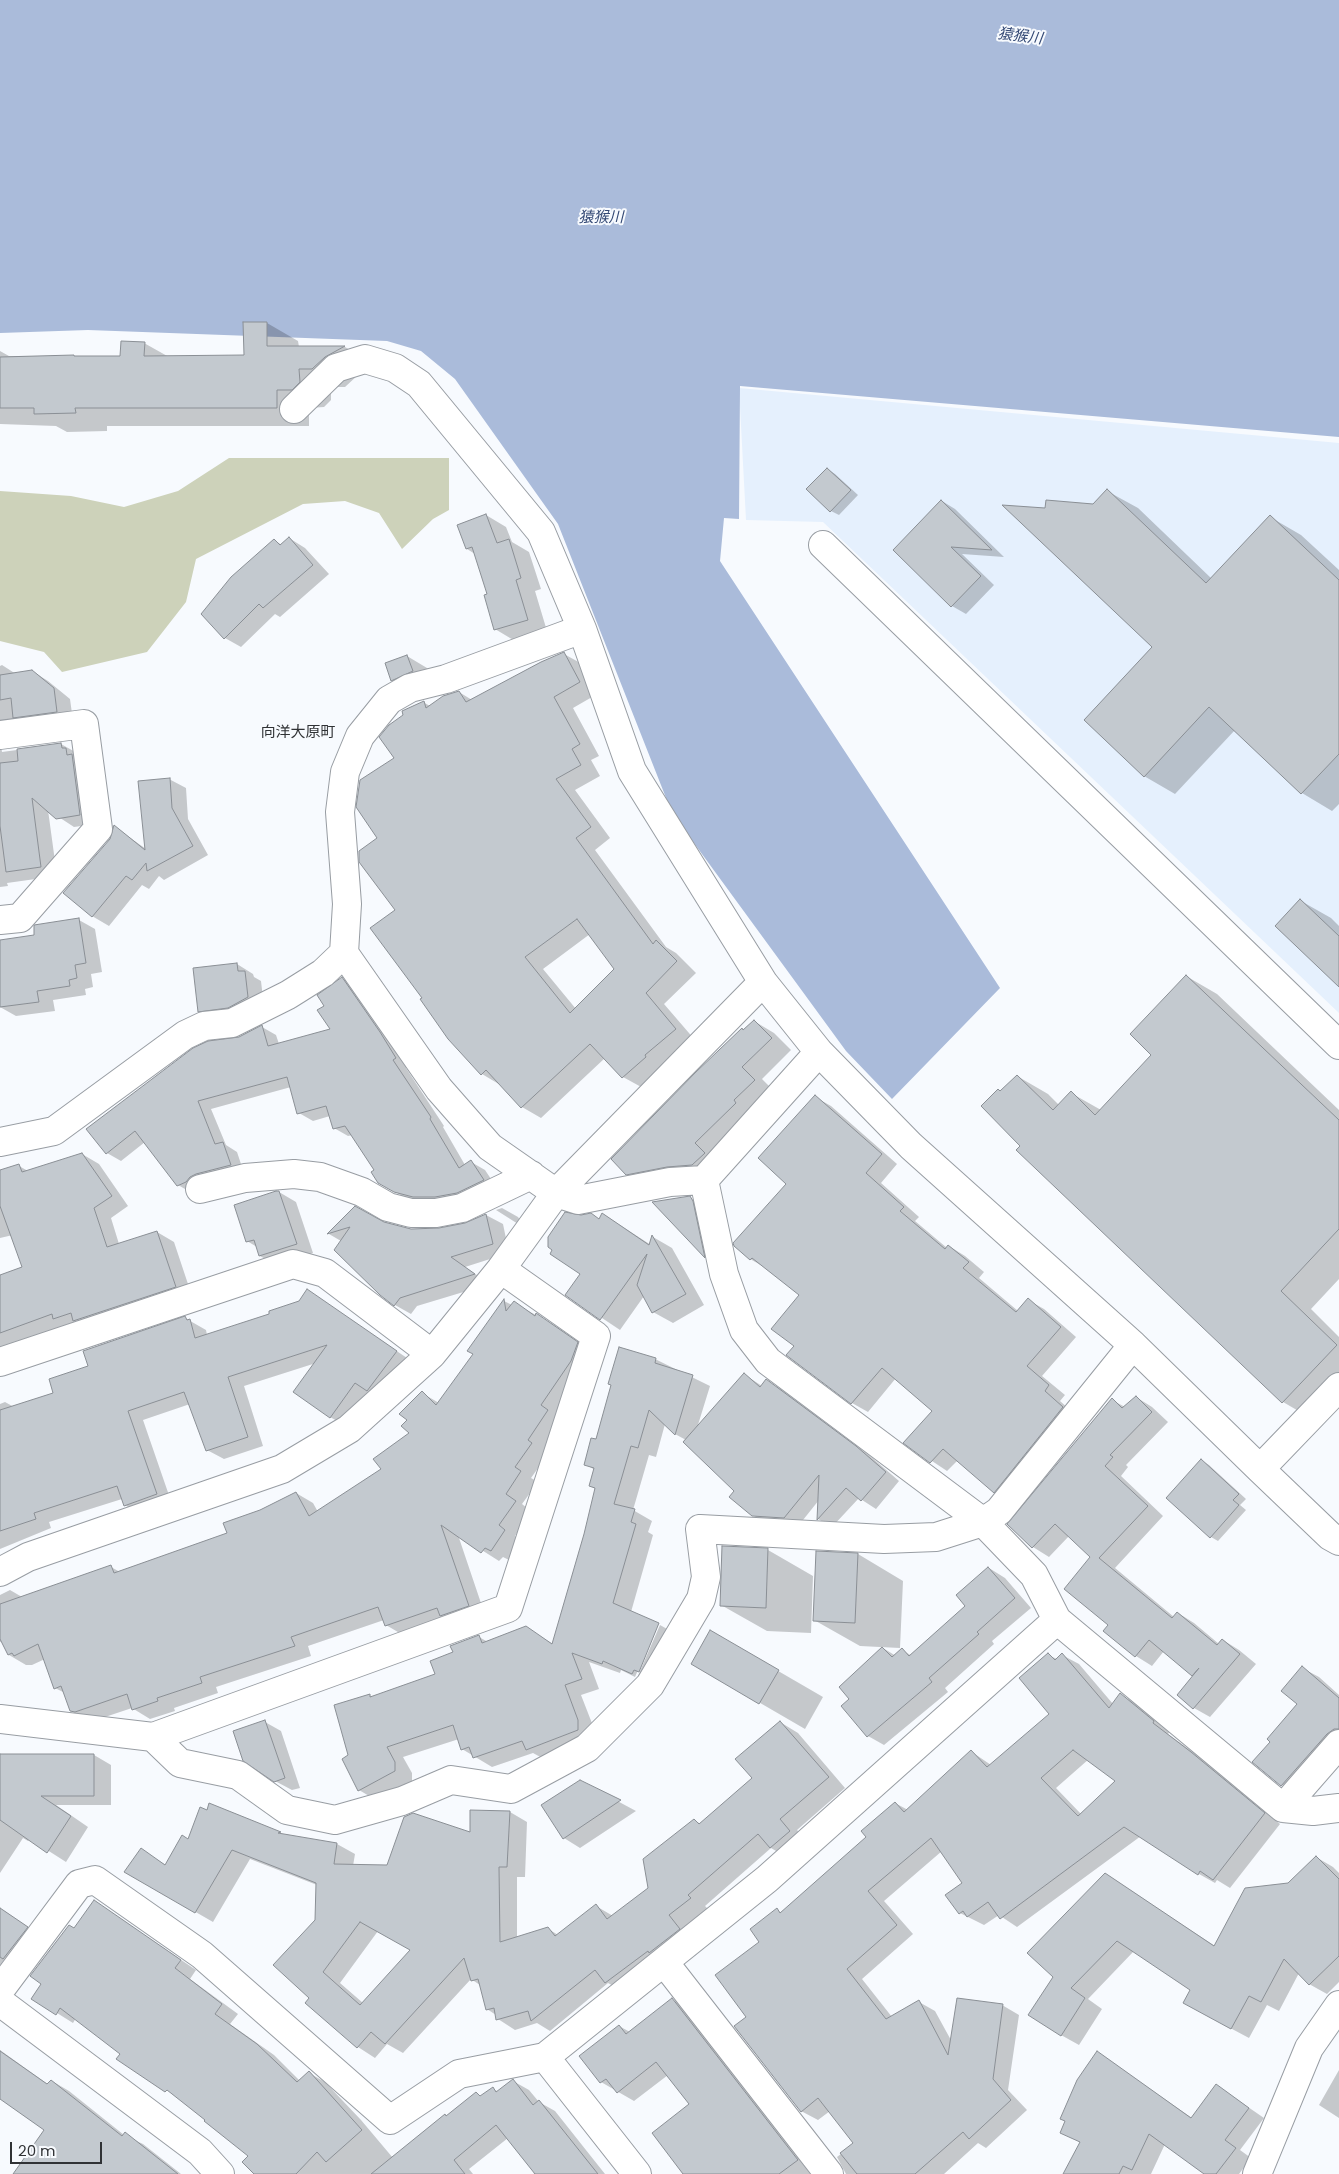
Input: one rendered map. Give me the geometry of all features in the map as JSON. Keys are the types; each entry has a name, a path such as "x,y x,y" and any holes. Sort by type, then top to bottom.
{"street":[{"path":"294,410 336,368 365,360 395,368 419,384 541,532 582,629 632,771 763,982 819,1052 911,1146 1133,1345 1330,1536 1339,1541"},
{"path":"824,545 1339,1044"},
{"path":"582,629 446,679 410,688 390,700 360,736 345,772 340,812 347,904 344,953 439,1089 490,1147 556,1193 578,1200 670,1182 704,1180 819,1052"},
{"path":"0,735 84,724 98,829 20,918 0,920"},
{"path":"0,1142 54,1131 185,1035 204,1026 232,1023 288,995 323,973 344,953"},
{"path":"0,1572 28,1557 282,1469 349,1429 432,1354 501,1269 556,1193 763,982"},
{"path":"200,1189 245,1178 294,1174 320,1177 362,1192 388,1207 411,1214 436,1213 462,1208 531,1176"},
{"path":"704,1180 724,1274 744,1330 768,1361 984,1522 1034,1574 1056,1620 1283,1808 1313,1811 1339,1808"},
{"path":"0,1362 293,1264 325,1273 432,1354"},
{"path":"0,1719 153,1737 508,1608 596,1336 501,1269"},
{"path":"153,1737 180,1763 238,1775 287,1810 335,1820 402,1801 451,1780 511,1789 587,1748 650,1685 701,1599 706,1577 700,1529 884,1540 936,1537 984,1522 999,1511 1133,1345"},
{"path":"1260,1469 1339,1387"},
{"path":"0,1990 78,1884 95,1880 202,1955 390,2120 459,2074 545,2057 767,1879 1056,1620"},
{"path":"1283,1808 1339,1744"},
{"path":"664,1962 829,2174"},
{"path":"0,2002 200,2152 220,2174"},
{"path":"1257,2174 1309,2048 1339,2005"},
{"path":"545,2057 636,2174"}],"shaded area":[{"path":"739,388 1339,443 1339,1013 823,522 746,520"}],"green space":[{"path":"229,458 449,458 449,510 433,519 402,549 379,513 345,501 303,504 196,559 186,602 147,652 62,672 44,652 0,641 0,491 71,496 124,507 178,491"}],"water":[{"name":"猿猴川","path":"0,0 1339,0 1339,437 740,386 739,519 724,518 720,561 1000,988 892,1099 846,1051 672,813 558,524 455,379 421,351 387,341 88,330 0,333"}],"building":[{"path":"243,322 267,322 267,346 345,346 325,357 312,369 299,369 300,382 292,390 277,390 277,408 75,408 76,413 34,414 34,408 0,408 0,357 120,356 121,341 145,342 144,356 244,355"},
{"path":"827,468 851,490 830,512 806,489"},
{"path":"1107,489 1206,583 1270,515 1339,580 1339,754 1301,794 1209,707 1144,777 1084,720 1152,647 1002,505 1045,508 1046,500 1093,504"},
{"path":"941,500 992,550 951,547 981,576 951,607 893,550"},
{"path":"486,514 497,543 509,539 521,578 516,580 528,620 494,630 484,595 487,594 472,547 466,549 457,525"},
{"path":"289,537 313,565 263,608 259,604 224,639 201,614 231,577 274,539 280,545"},
{"path":"564,652 580,682 554,697 580,744 572,749 581,765 556,779 591,827 576,838 653,944 656,940 677,961 646,993 676,1029 645,1055 646,1057 622,1078 590,1044 521,1108 486,1070 481,1075 448,1039 420,999 422,998 370,928 395,910 359,862 359,851 377,838 356,807 360,780 394,758 379,737 389,725 403,715 402,711 424,701 426,708 443,696 459,691 466,702 541,662","holes":["577,919 614,969 570,1013 525,957"]},
{"path":"407,655 413,671 391,681 385,663"},
{"path":"32,670 54,688 57,712 13,718 11,698 0,700 0,675"},
{"path":"61,743 62,748 66,748 67,755 72,754 80,815 56,819 32,798 41,867 6,872 0,826 0,763 18,761 17,749"},
{"path":"170,778 172,808 193,846 147,871 146,863 132,880 126,876 92,917 63,893 110,839 114,825 145,850 138,781"},
{"path":"1300,899 1339,936 1339,987 1275,926"},
{"path":"79,918 86,963 75,965 77,978 69,980 70,986 37,991 39,1002 0,1007 0,940 34,935 34,925"},
{"path":"237,963 238,971 245,971 248,997 228,1008 198,1012 193,968"},
{"path":"1186,975 1339,1120 1339,1229 1281,1291 1337,1345 1282,1403 1016,1150 1020,1146 981,1106 998,1089 1000,1091 1017,1075 1053,1110 1071,1091 1095,1115 1151,1055 1130,1034"},
{"path":"342,977 396,1058 393,1060 431,1117 430,1119 459,1168 471,1160 484,1180 457,1193 435,1197 413,1197 394,1192 378,1183 371,1172 374,1170 345,1126 333,1129 326,1106 297,1114 287,1077 198,1101 215,1144 223,1142 231,1165 196,1174 177,1186 135,1131 106,1154 86,1129 193,1048 208,1041 239,1037 262,1025 268,1046 330,1029 317,1010 324,1006 317,995"},
{"path":"754,1020 772,1038 742,1067 755,1080 734,1100 736,1103 695,1143 705,1153 692,1165 667,1167 626,1175 611,1159 696,1072 742,1028 743,1030"},
{"path":"815,1095 882,1154 866,1173 904,1207 900,1211 945,1249 948,1245 969,1262 963,1268 1016,1312 1028,1298 1061,1327 1027,1366 1049,1385 1045,1391 1063,1407 994,1493 943,1449 930,1463 903,1443 932,1411 882,1368 851,1404 786,1355 794,1346 771,1329 799,1295 752,1258 750,1260 733,1243 786,1184 758,1158"},
{"path":"82,1153 112,1196 94,1208 107,1247 157,1231 176,1287 73,1321 71,1313 53,1319 52,1314 0,1333 0,1275 22,1267 0,1206 0,1170 19,1164 22,1172"},
{"path":"279,1191 297,1244 259,1256 254,1240 246,1242 234,1205"},
{"path":"690,1196 693,1201 705,1258 652,1202"},
{"path":"355,1206 384,1222 411,1229 439,1228 465,1223 486,1214 493,1244 451,1257 475,1274 400,1298 394,1306 380,1295 334,1250 350,1227 327,1234"},
{"path":"565,1212 581,1215 591,1213 599,1219 602,1213 649,1245 652,1235 686,1294 652,1313 637,1285 647,1254 600,1320 565,1295 580,1274 550,1254 552,1250 548,1247 548,1237"},
{"path":"307,1289 397,1351 367,1391 355,1383 330,1418 293,1392 327,1345 228,1377 248,1437 206,1451 184,1392 128,1411 157,1494 124,1506 117,1486 34,1513 36,1519 0,1531 0,1410 53,1393 49,1379 88,1366 83,1351 185,1316 187,1320 190,1319 195,1338 269,1314 269,1311 299,1301"},
{"path":"504,1299 506,1311 514,1301 535,1316 536,1313 578,1342 571,1361 541,1405 548,1410 528,1440 532,1443 515,1467 521,1471 506,1494 516,1501 499,1525 505,1530 491,1551 485,1548 481,1553 441,1525 469,1606 440,1616 437,1608 385,1626 378,1607 291,1637 295,1646 200,1677 202,1683 157,1698 158,1701 132,1710 127,1694 75,1712 70,1711 61,1686 54,1689 38,1644 14,1656 12,1653 8,1655 0,1639 0,1604 111,1565 114,1573 227,1533 223,1523 260,1510 296,1492 309,1516 381,1469 373,1459 409,1433 401,1426 407,1420 399,1414 422,1391 436,1405 473,1354 467,1351"},
{"path":"619,1347 656,1358 655,1363 693,1375 675,1435 649,1410 638,1448 631,1446 614,1504 635,1509 631,1522 636,1524 613,1603 659,1623 639,1672 634,1670 632,1674 603,1661 602,1664 572,1653 582,1679 565,1685 578,1720 578,1730 526,1750 522,1741 473,1758 469,1747 461,1750 453,1725 387,1747 395,1762 395,1771 358,1791 342,1759 348,1755 334,1705 370,1694 370,1697 435,1674 430,1661 453,1652 450,1646 479,1635 482,1643 526,1626 552,1644 584,1534 595,1488 589,1486 594,1468 584,1465 591,1438 596,1439 611,1385 608,1384"},
{"path":"744,1373 760,1387 766,1379 856,1446 886,1472 861,1501 846,1488 817,1520 819,1475 784,1518 752,1516 729,1497 734,1491 683,1442"},
{"path":"1136,1396 1152,1412 1110,1455 1113,1457 1105,1466 1148,1506 1099,1558 1172,1618 1177,1612 1217,1645 1222,1639 1240,1654 1193,1709 1177,1695 1199,1668 1192,1676 1149,1640 1135,1657 1103,1631 1108,1625 1064,1589 1090,1557 1055,1524 1032,1548 1007,1524 1112,1398 1122,1408"},
{"path":"1201,1459 1239,1494 1233,1500 1239,1505 1210,1538 1166,1498"},
{"path":"722,1546 768,1548 766,1608 720,1606"},
{"path":"816,1551 858,1553 855,1623 813,1621"},
{"path":"988,1567 1015,1598 977,1632 979,1634 929,1678 932,1682 867,1737 841,1706 849,1699 839,1687 882,1647 892,1657 902,1648 909,1656 965,1606 956,1595"},
{"path":"710,1630 779,1670 759,1704 691,1664"},
{"path":"1048,1653 1055,1660 1062,1653 1109,1708 1120,1693 1154,1721 1153,1723 1265,1813 1213,1880 1200,1871 1198,1875 1124,1827 1000,1919 988,1902 967,1917 963,1911 959,1914 945,1895 962,1883 931,1838 868,1891 897,1925 847,1969 886,2019 919,2000 948,2055 957,1998 1003,2004 993,2079 1011,2100 969,2139 963,2132 915,2174 857,2174 840,2153 853,2143 818,2098 801,2112 734,2026 746,2017 715,1975 759,1942 750,1929 777,1908 780,1913 866,1837 861,1831 895,1802 904,1812 971,1750 987,1767 1049,1714 1019,1678","holes":["1073,1750 1115,1781 1078,1816 1041,1778"]},
{"path":"1302,1666 1339,1698 1339,1729 1334,1729 1327,1734 1281,1786 1252,1762 1270,1742 1267,1739 1297,1704 1281,1691"},
{"path":"265,1720 285,1778 274,1782 243,1761 233,1731"},
{"path":"780,1721 829,1777 780,1819 790,1831 770,1848 758,1834 688,1895 691,1898 669,1915 680,1929 605,1983 595,1970 531,2021 528,2011 496,2020 494,2008 486,2010 478,1979 471,1981 464,1958 385,2044 371,2032 357,2048 305,2003 309,1998 273,1965 315,1920 316,1883 232,1850 195,1913 124,1872 141,1848 165,1865 182,1835 188,1839 200,1807 207,1810 209,1803 281,1832 278,1833 337,1843 334,1864 387,1865 404,1817 413,1813 470,1832 470,1810 510,1811 507,1867 499,1867 500,1942 548,1927 555,1936 596,1904 607,1919 648,1888 643,1859 694,1819 699,1824 752,1778 735,1759","holes":["360,1922 410,1950 360,2005 323,1972"]},
{"path":"0,1754 94,1754 94,1796 41,1796 71,1816 47,1853 0,1820"},
{"path":"580,1780 621,1800 563,1839 541,1805"},
{"path":"1316,1856 1339,1879 1339,1956 1309,1985 1284,1959 1261,2002 1249,1996 1231,2029 1183,2003 1190,1990 1117,1941 1071,1988 1085,1998 1061,2036 1028,2015 1053,1977 1027,1953 1105,1873 1214,1946 1245,1888 1288,1883"},
{"path":"94,1900 181,1960 175,1968 222,2004 215,2014 257,2044 297,2082 309,2071 362,2130 326,2162 317,2152 296,2174 254,2174 242,2162 248,2156 167,2090 165,2092 116,2059 120,2054 60,2008 56,2015 31,1999 41,1984 30,1976 69,1925 74,1928"},
{"path":"0,1908 28,1927 3,1959 0,1957"},
{"path":"672,1998 798,2160 779,2174 683,2174 652,2133 689,2104 656,2062 617,2093 606,2079 600,2083 579,2056 619,2025 626,2034"},
{"path":"0,2051 47,2084 51,2080 122,2136 125,2132 178,2174 13,2174 44,2130 0,2099"},
{"path":"1097,2051 1191,2118 1216,2084 1249,2108 1225,2140 1236,2148 1216,2174 1204,2174 1149,2134 1132,2170 1123,2166 1119,2174 1063,2174 1080,2142 1060,2133 1065,2121 1060,2119 1077,2080"},
{"path":"513,2079 533,2105 539,2100 598,2174 535,2174 496,2125 454,2160 465,2174 371,2174 445,2114 446,2116 476,2092 480,2096 493,2087 496,2092"}],"district":[{"name":"向洋大原町","path":"298,733"}]}
